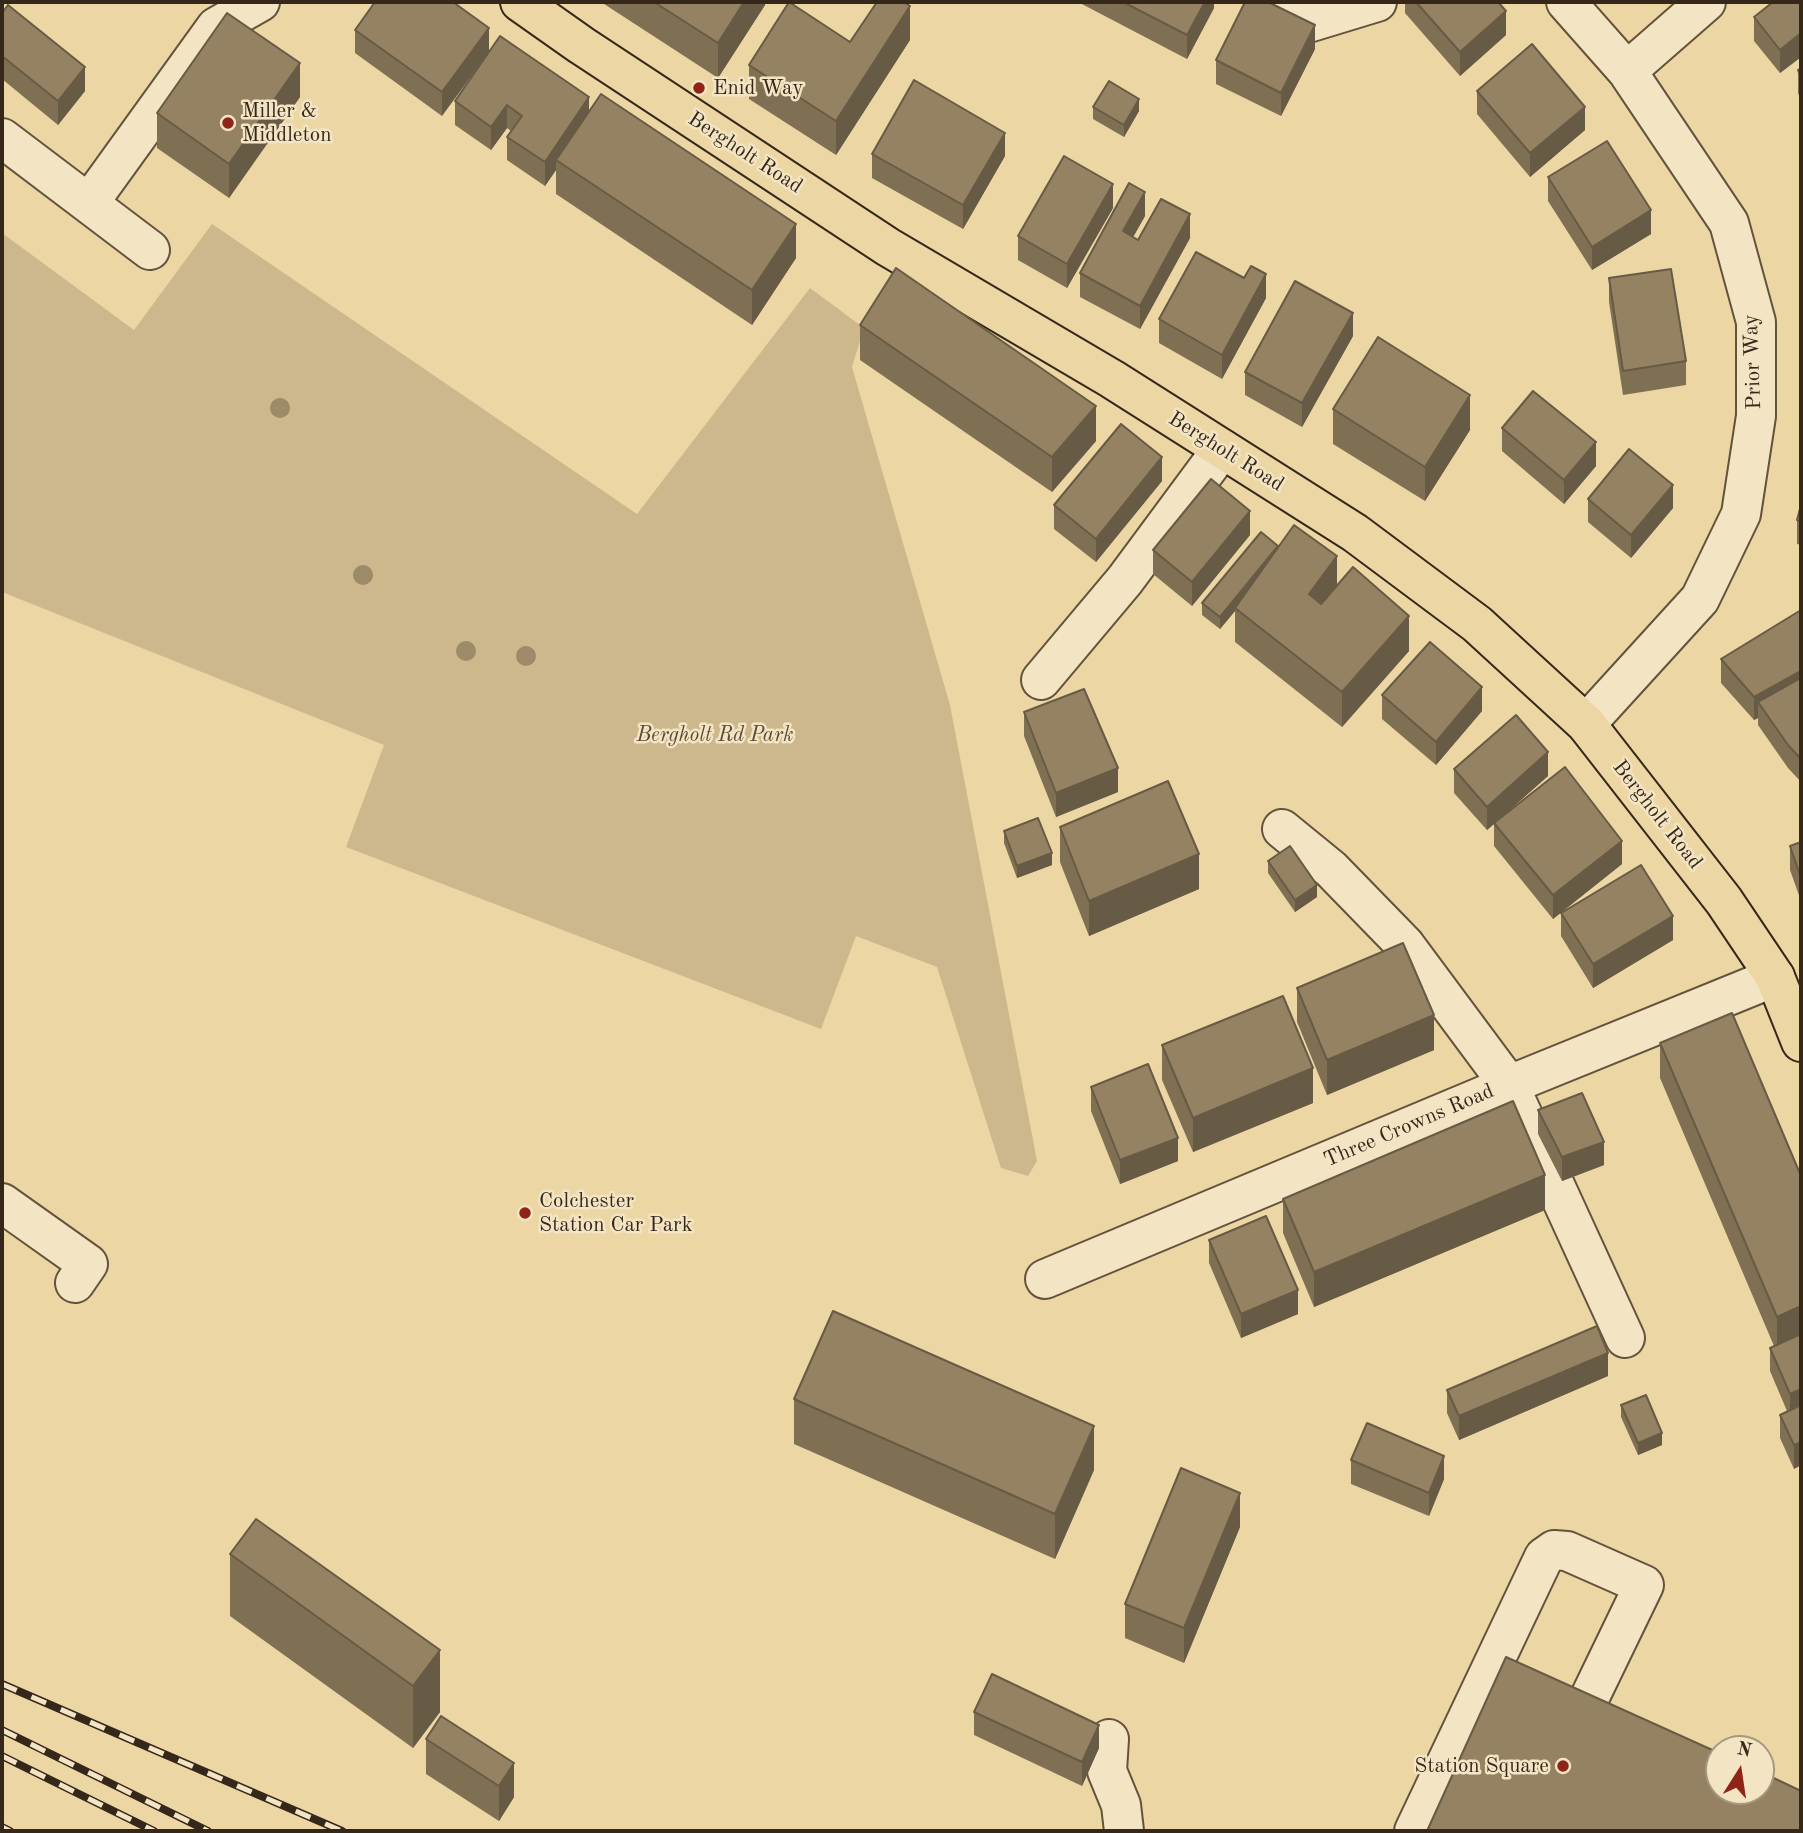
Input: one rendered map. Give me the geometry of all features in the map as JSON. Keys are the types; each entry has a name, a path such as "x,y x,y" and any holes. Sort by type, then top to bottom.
{"main road":[{"name":"Bergholt Road","path":"520,2 581,46 888,247 1112,379 1355,533 1477,624 1586,724 1724,901 1775,977 1801,1042"}],"street":[{"path":"89,203 216,27 260,2"},
{"path":"1270,2 1308,23 1377,2"},
{"name":"Prior Way","path":"1566,2 1628,71 1729,223 1756,322 1756,416 1741,514 1700,599 1586,724"},
{"path":"1628,71 1706,2"},
{"path":"2,138 150,250"},
{"path":"1041,680 1125,580 1222,449"},
{"path":"1282,829 1331,869 1405,945 1509,1085 1625,1338"},
{"name":"Three Crowns Road","path":"1045,1279 1775,977"},
{"path":"2,1203 88,1264 75,1283"},
{"path":"1414,1831 1544,1557 1554,1550 1567,1551 1644,1585 1585,1707"},
{"path":"1109,1740 1107,1771 1121,1805 1124,1831"}],"green space":[{"name":"Bergholt Rd Park","path":"212,224 637,514 810,288 864,328 852,367 950,705 1037,1161 1028,1176 1001,1168 937,967 856,936 821,1029 346,847 384,745 2,592 2,233 134,330"}],"building":[{"path":"375,2 453,2 489,28 442,92 355,30"},
{"path":"654,2 744,2 718,43"},
{"path":"789,2 850,42 877,2 904,2 910,6 836,121 749,65"},
{"path":"1123,2 1205,2 1187,35"},
{"path":"1245,2 1268,2 1315,25 1281,93 1216,60"},
{"path":"1416,2 1498,2 1506,11 1460,52"},
{"path":"1773,2 1801,2 1801,33 1780,50 1754,17"},
{"path":"8,5 85,67 58,101 2,56 2,13"},
{"path":"227,13 300,63 229,164 157,113"},
{"path":"500,36 589,97 545,162 507,137 522,116 507,105 491,127 455,101"},
{"path":"1532,44 1585,107 1530,153 1477,91"},
{"path":"914,80 1005,133 963,205 872,154"},
{"path":"1109,81 1139,99 1124,125 1093,107"},
{"path":"601,94 796,224 752,290 556,160"},
{"path":"1607,141 1651,210 1592,247 1548,177"},
{"path":"1064,156 1113,184 1067,264 1018,236"},
{"path":"1129,183 1145,192 1123,231 1138,240 1161,199 1190,214 1140,306 1080,273"},
{"path":"1196,252 1244,278 1251,266 1266,274 1222,355 1159,319"},
{"path":"896,268 1096,406 1052,457 860,325"},
{"path":"1671,269 1686,361 1623,371 1609,278"},
{"path":"1295,281 1353,313 1302,403 1245,372"},
{"path":"1378,337 1470,395 1425,467 1333,409"},
{"path":"1533,391 1596,442 1564,480 1502,428"},
{"path":"1121,424 1162,457 1096,539 1054,505"},
{"path":"1629,449 1673,485 1631,535 1588,499"},
{"path":"1211,479 1250,511 1192,582 1153,550"},
{"path":"1801,505 1801,522 1797,520"},
{"path":"1294,525 1337,556 1309,594 1321,604 1353,567 1409,616 1342,692 1235,608"},
{"path":"1261,532 1278,546 1220,617 1202,603"},
{"path":"1801,610 1801,671 1754,697 1721,659"},
{"path":"1430,642 1482,687 1436,742 1382,695"},
{"path":"1801,678 1801,759 1758,702"},
{"path":"1084,689 1118,768 1056,793 1024,712"},
{"path":"1516,715 1548,752 1487,807 1454,769"},
{"path":"1565,767 1622,841 1553,895 1494,823"},
{"path":"1168,781 1199,854 1089,901 1060,827"},
{"path":"1038,818 1052,853 1017,866 1004,831"},
{"path":"1801,842 1801,878 1790,846"},
{"path":"1290,846 1317,885 1295,900 1268,861"},
{"path":"1641,865 1673,916 1593,964 1561,913"},
{"path":"1403,943 1434,1015 1327,1060 1297,988"},
{"path":"1283,996 1313,1068 1193,1118 1162,1045"},
{"path":"1732,1013 1801,1176 1801,1306 1777,1317 1660,1043"},
{"path":"1148,1064 1178,1138 1120,1160 1091,1087"},
{"path":"1582,1093 1604,1142 1562,1157 1538,1110"},
{"path":"1513,1101 1545,1175 1314,1272 1283,1199"},
{"path":"1266,1216 1298,1290 1241,1314 1209,1240"},
{"path":"833,1311 1094,1426 1055,1514 794,1399"},
{"path":"1597,1326 1608,1353 1459,1416 1447,1390"},
{"path":"1801,1334 1801,1389 1790,1394 1770,1348"},
{"path":"1646,1395 1662,1433 1638,1443 1621,1405"},
{"path":"1801,1405 1801,1442 1794,1445 1780,1415"},
{"path":"1367,1423 1444,1456 1429,1493 1351,1460"},
{"path":"1181,1468 1240,1493 1184,1628 1125,1604"},
{"path":"256,1519 440,1650 413,1686 230,1554"},
{"name":"Station Square","path":"1506,1657 1705,1747 1705,1805 1775,1805 1775,1779 1801,1791 1801,1831 1427,1831"},
{"path":"992,1674 1099,1725 1082,1762 974,1712"},
{"path":"441,1716 514,1763 499,1786 426,1739"}],"railway":[{"path":"2,1684 342,1831"},
{"path":"2,1730 208,1831"},
{"path":"2,1756 154,1831"},
{"path":"2,1827 10,1831"}],"place":[{"name":"Enid Way","path":"699,88"},
{"name":"Miller & Middleton","path":"228,123"},
{"name":"Colchester Station Car Park","path":"525,1213"},
{"name":"Station Square","path":"1563,1766"}]}
